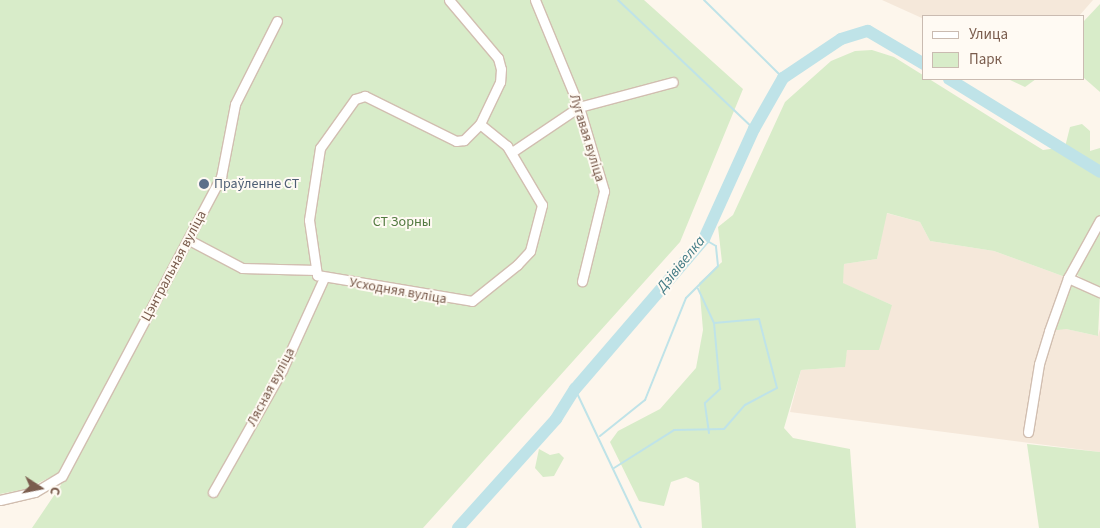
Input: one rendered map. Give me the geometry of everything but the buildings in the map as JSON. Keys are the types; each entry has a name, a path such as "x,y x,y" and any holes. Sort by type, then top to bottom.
{"street":[{"path":"324,278 316,270 309,220 320,148 355,99 364,96 456,141 464,140 480,124 500,82 501,68 498,57 449,0"},
{"name":"Лугавая вуліца","path":"535,0 579,107 604,191 582,281"},
{"name":"Цэнтральная вуліца","path":"0,500 35,492 62,476 221,177 235,104 276,21"},
{"path":"480,124 512,152 579,107 673,82"},
{"name":"Усходняя вуліца","path":"324,278 472,301 530,251 540,221 538,196 512,152"},
{"path":"1028,432 1039,364 1068,278 1100,220"},
{"path":"189,240 242,268 316,270"},
{"name":"Лясная вуліца","path":"212,492 282,370 324,278"},
{"path":"1068,278 1100,292"}],"shaded area":[{"path":"882,0 1093,0 1080,15 922,15 922,18"},
{"path":"886,213 920,222 930,241 994,251 1068,278 1066,329 1098,336 1100,329 1100,452 790,412 801,370 844,367 847,350 892,305 842,283 844,264 877,259"}],"green space":[{"name":"СТ Зорны","path":"0,0 644,0 743,89 680,242 423,528 32,528 61,485 57,474 26,489 0,494"},
{"path":"1100,4 1100,92 1085,79 1085,20"},
{"path":"872,50 894,57 922,74 922,80 931,80 1043,150 1065,147 1070,127 1082,124 1090,131 1090,151 1100,148 1100,220 1068,278 994,251 930,241 920,222 887,213 877,259 844,264 843,283 892,305 879,350 847,350 845,367 801,370 784,428 793,438 850,449 856,528 702,528 699,483 686,477 671,482 664,506 639,501 610,442 618,431 660,409 696,368 703,330 699,283 722,262 718,227 733,215 785,102 831,61 855,51"},
{"path":"1010,80 1035,80 1025,87"},
{"path":"1100,227 1100,290 1077,275"},
{"path":"1070,280 1100,293 1098,336 1066,329 1049,331"},
{"path":"1027,444 1100,452 1100,528 1039,528"},
{"path":"539,449 550,455 559,453 564,458 554,476 543,477 535,468"}],"waterway":[{"path":"618,0 754,129"},
{"path":"704,0 783,78"},
{"name":"Дзівівелка","path":"458,528 556,419 575,389 704,239 754,129 783,78 841,39 868,31 922,63"},
{"name":"Дзівівелка","path":"951,80 1100,172"},
{"path":"600,436 645,400 686,298 718,266 716,246 704,239"},
{"path":"614,468 674,430 724,429 745,405 777,388 759,319 714,323 698,288"},
{"path":"709,433 705,403 720,389 714,323"},
{"path":"575,389 641,528"},
{"name":"Дзівівелка","path":"462,524 465,528"}],"place":[{"name":"Праўленне СТ","path":"204,184"}]}
